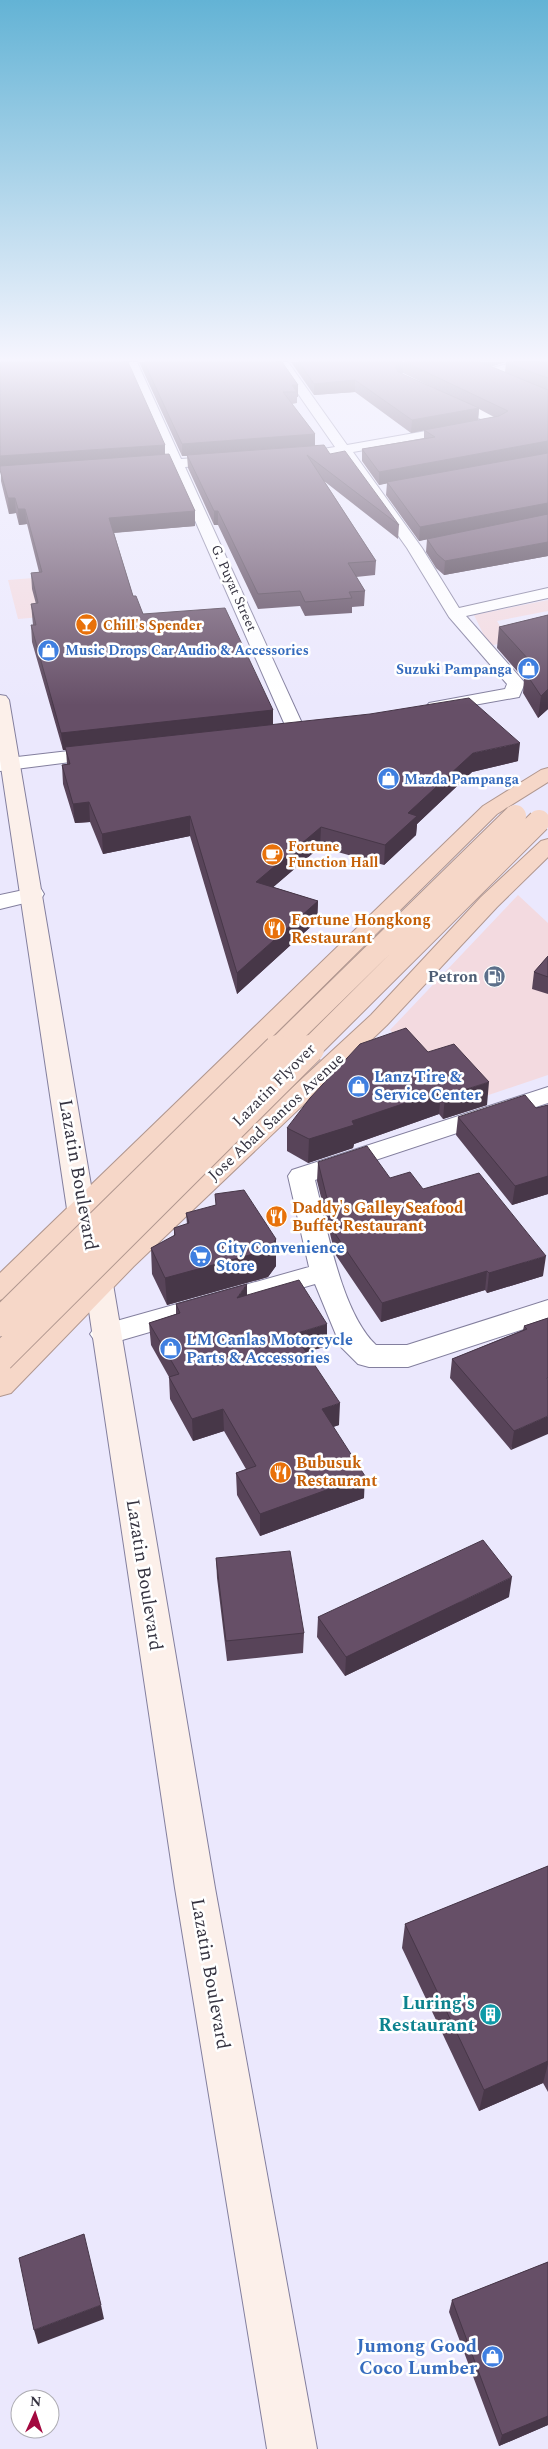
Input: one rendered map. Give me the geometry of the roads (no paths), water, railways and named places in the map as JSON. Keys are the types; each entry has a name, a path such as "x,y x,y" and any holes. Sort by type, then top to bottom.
{"highway":[{"path":"8,1282 490,810 548,774"},
{"name":"Lazatin Flyover","path":"0,1322 548,782"},
{"name":"Lazatin Flyover","path":"0,1358 543,817"},
{"name":"Jose Abad Santos Avenue","path":"0,1385 106,1269 379,1020 490,902 548,845"},
{"path":"8,1282 68,1263 106,1269"}],"main road":[{"name":"Lazatin Boulevard","path":"0,700 5,764 33,894 81,1209 106,1269 105,1334 195,1888 292,2449"}],"street":[{"name":"G. Puyat Street","path":"184,476 298,732"},
{"path":"362,476 414,548 455,614 516,683 513,693 415,711"},
{"path":"373,492 392,488"},
{"path":"414,548 433,544"},
{"path":"455,614 548,593"},
{"path":"278,734 317,728"},
{"path":"5,764 116,752"},
{"path":"0,902 33,894"},
{"path":"548,1095 301,1176 324,1272 351,1339 369,1356 408,1356 548,1310"},
{"path":"105,1334 324,1272"}],"place":[{"name":"Chill's Spender","path":"87,625"},
{"name":"Music Drops Car Audio & Accessories","path":"49,650"},
{"name":"Suzuki Pampanga","path":"528,669"},
{"name":"Mazda Pampanga","path":"388,779"},
{"name":"Fortune Function Hall","path":"272,854"},
{"name":"Fortune Hongkong Restaurant","path":"275,929"},
{"name":"Petron","path":"494,977"},
{"name":"Lanz Tire & Service Center","path":"358,1086"},
{"name":"Daddy's Galley Seafood Buffet Restaurant","path":"276,1217"},
{"name":"City Convenience Store","path":"200,1257"},
{"name":"LM Canlas Motorcycle Parts & Accessories","path":"170,1349"},
{"name":"Bubusuk Restaurant","path":"280,1472"},
{"name":"Luring's Restaurant","path":"491,2014"},
{"name":"Jumong Good Coco Lumber","path":"493,2357"}]}
